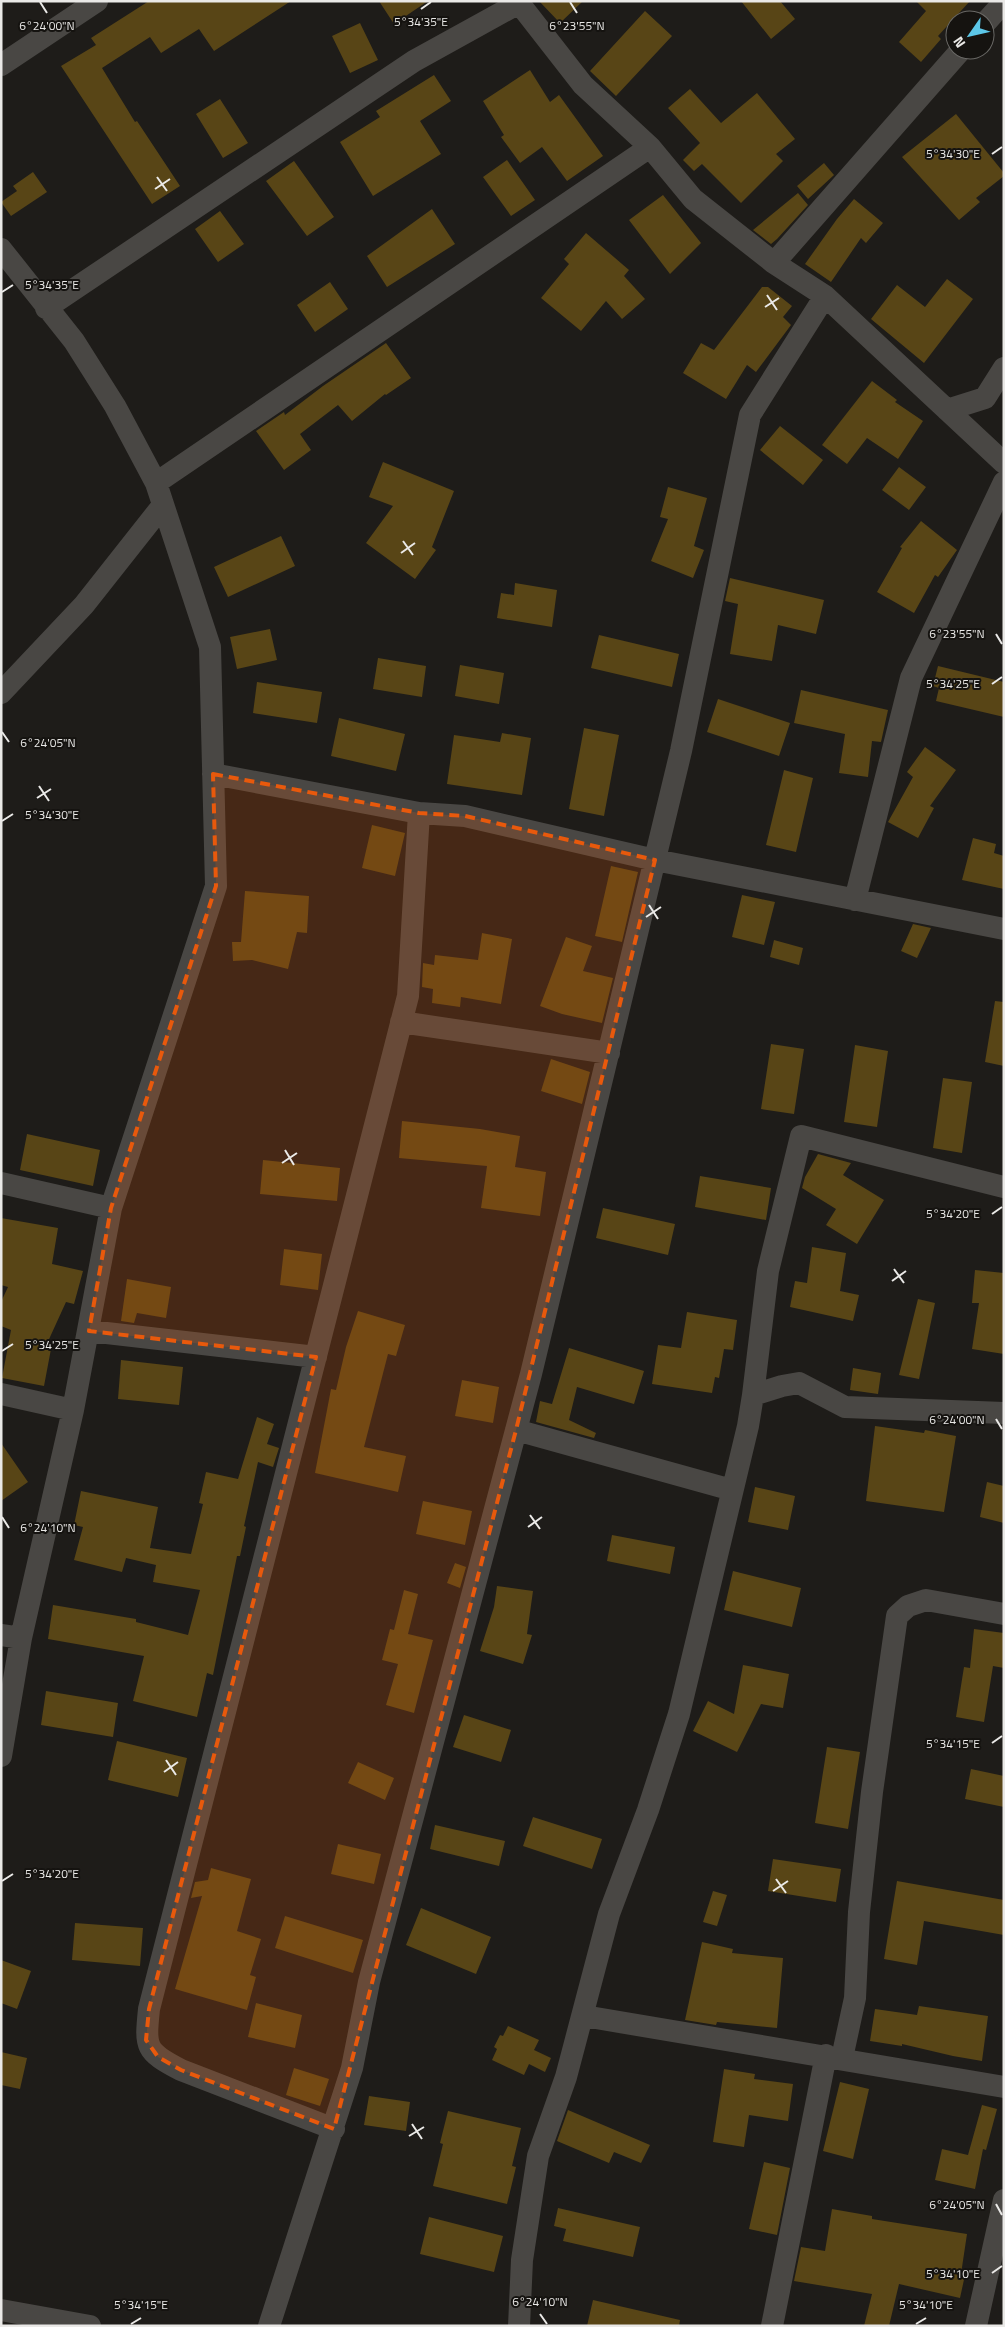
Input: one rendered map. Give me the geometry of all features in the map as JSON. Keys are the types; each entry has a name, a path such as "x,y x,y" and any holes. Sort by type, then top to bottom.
{"street":[{"path":"1,65 97,1"},
{"path":"46,308 414,61 519,2 583,85 650,147 694,198 774,263 825,296 1004,463"},
{"path":"995,12 1004,2"},
{"path":"774,263 952,60"},
{"path":"156,483 650,147"},
{"path":"1,249 74,342 115,406 156,483 210,647 216,886 111,1208 73,1410 11,1636 1,1756"},
{"path":"269,2326 334,2129 352,2068 369,1982 516,1430 681,751 750,415 825,296"},
{"path":"947,410 985,398 1004,368"},
{"path":"855,900 911,678 1004,482"},
{"path":"1,692 84,605 163,505"},
{"path":"213,774 420,813 465,816 655,860 1004,929"},
{"path":"334,2129 181,2070 158,2057 146,2040 149,2009 408,996 420,813"},
{"path":"401,1022 608,1054"},
{"path":"519,2326 522,2260 538,2156 566,2077 584,2016 609,1914 648,1810 679,1714 748,1426 768,1271 801,1136 1004,1187"},
{"path":"1,1182 111,1208"},
{"path":"89,1331 316,1357"},
{"path":"753,1395 782,1386 799,1384 845,1407 1004,1414"},
{"path":"1,1394 73,1410"},
{"path":"516,1430 732,1490"},
{"path":"772,2326 834,2057 855,1998 861,1893 872,1792 897,1616 908,1606 926,1600 1004,1614"},
{"path":"584,2016 1004,2086"},
{"path":"976,2326 1004,2200"},
{"path":"1,2310 90,2326"}],"highlighted area":[{"path":"213,774 419,813 465,816 655,860 516,1430 334,2129 181,2070 158,2057 146,2040 149,2009 316,1357 89,1331 111,1208 216,886"}],"building":[{"path":"149,1 291,1 214,51 199,29 161,53 150,37 102,68 135,122 137,121 180,186 152,204 61,66 96,45 91,38"},
{"path":"379,1 428,1 394,24"},
{"path":"539,1 583,1 560,23"},
{"path":"741,1 780,1 795,19 771,39"},
{"path":"916,1 970,1 962,10 945,10 945,28 938,36 941,39 921,62 899,42 926,11"},
{"path":"645,11 672,36 616,96 590,71"},
{"path":"360,23 378,60 350,73 332,36"},
{"path":"530,70 550,102 559,95 603,156 567,181 542,147 520,163 501,137 504,135 483,101"},
{"path":"434,75 451,101 420,121 441,154 373,196 340,142 380,117 376,111"},
{"path":"690,89 721,123 757,93 795,139 776,154 783,161 741,203 702,164 694,171 683,160 700,143 668,108"},
{"path":"220,99 248,143 223,158 196,114"},
{"path":"956,114 1004,173 1004,176 976,198 980,202 959,220 902,157"},
{"path":"507,160 535,200 511,216 483,177"},
{"path":"294,161 334,217 307,236 266,181"},
{"path":"824,163 834,175 808,199 797,186"},
{"path":"33,172 47,192 11,216 1,202 17,191 13,186"},
{"path":"798,193 808,205 771,244 753,230"},
{"path":"663,195 701,243 670,274 629,220"},
{"path":"854,199 883,223 866,243 861,238 831,282 805,264 837,219"},
{"path":"432,209 455,244 387,287 367,256"},
{"path":"220,211 244,244 218,262 195,229"},
{"path":"586,233 629,270 624,276 645,299 622,319 606,301 581,331 541,298 569,264 564,259"},
{"path":"947,279 973,299 924,363 871,319 897,285 925,307"},
{"path":"330,282 348,309 315,332 297,305"},
{"path":"762,287 768,287 792,306 783,317 791,325 756,372 747,365 726,399 683,373 701,343 714,350"},
{"path":"386,343 411,378 385,394 352,421 338,405 300,434 311,450 284,470 256,431 284,412 285,415 323,386"},
{"path":"872,381 897,400 895,402 923,421 898,459 867,438 847,464 822,445"},
{"path":"780,426 823,460 803,485 760,450"},
{"path":"383,462 454,491 432,547 436,550 415,579 366,543 393,506 369,497"},
{"path":"899,467 926,487 909,510 882,490"},
{"path":"668,487 707,498 694,546 704,550 693,578 651,561 668,519 660,517"},
{"path":"921,521 957,550 938,577 935,575 914,613 877,592 902,548 900,547"},
{"path":"281,536 295,566 228,597 214,567"},
{"path":"730,578 824,600 816,634 778,625 772,661 730,654 738,604 725,601"},
{"path":"515,583 557,590 552,627 497,618 501,593 514,595"},
{"path":"270,629 277,660 237,669 230,637"},
{"path":"599,635 679,654 672,687 591,668"},
{"path":"378,658 426,666 422,697 373,689"},
{"path":"460,665 504,673 499,704 455,696"},
{"path":"938,666 1004,682 1004,717 936,701 939,688 933,686"},
{"path":"257,682 322,692 317,723 253,713"},
{"path":"801,690 888,710 881,742 872,741 868,777 839,773 845,734 794,723"},
{"path":"718,699 790,723 779,756 707,732"},
{"path":"339,718 405,734 396,771 331,756"},
{"path":"584,728 619,735 604,816 569,809"},
{"path":"502,733 531,738 522,795 447,784 454,735 500,742"},
{"path":"925,747 956,770 930,806 934,808 918,838 888,822 913,777 907,772"},
{"path":"784,770 813,778 796,852 766,845"},
{"path":"372,825 405,833 395,876 362,868"},
{"path":"973,838 996,844 994,853 1004,856 1004,889 962,880"},
{"path":"611,866 638,872 622,942 595,936"},
{"path":"245,891 309,896 307,933 297,932 288,969 252,960 233,961 232,942 241,942"},
{"path":"742,895 775,902 764,945 732,937"},
{"path":"913,924 931,928 917,958 901,951"},
{"path":"482,933 512,939 501,1004 461,997 460,1007 432,1003 433,989 422,987 423,963 434,965 435,955 478,960"},
{"path":"566,937 592,946 583,971 613,978 602,1023 562,1014 540,1006"},
{"path":"774,940 803,948 799,965 770,957"},
{"path":"995,1001 1004,1002 1004,1066 985,1062"},
{"path":"771,1044 804,1049 794,1114 761,1109"},
{"path":"855,1045 888,1051 877,1127 844,1122"},
{"path":"551,1059 590,1072 582,1104 541,1091"},
{"path":"943,1078 972,1082 962,1153 933,1148"},
{"path":"402,1121 480,1129 520,1136 515,1167 546,1172 540,1216 481,1208 487,1166 399,1158"},
{"path":"27,1134 100,1150 93,1186 20,1170"},
{"path":"818,1154 851,1163 843,1175 884,1200 857,1244 826,1225 836,1209 802,1188 805,1177"},
{"path":"263,1160 340,1168 337,1201 260,1194"},
{"path":"700,1176 771,1188 766,1220 695,1207"},
{"path":"603,1208 675,1224 668,1255 596,1238"},
{"path":"1,1218 58,1228 52,1264 83,1271 74,1304 66,1302 45,1348 51,1349 44,1386 2,1378 11,1330 1,1326 1,1302 8,1287 1,1285"},
{"path":"812,1247 846,1253 840,1291 859,1295 853,1321 790,1307 795,1281 807,1283"},
{"path":"284,1249 322,1254 318,1290 280,1285"},
{"path":"975,1270 1004,1273 1004,1354 972,1349 979,1303 972,1303"},
{"path":"127,1279 171,1287 166,1318 137,1313 134,1323 121,1321"},
{"path":"918,1299 935,1303 919,1379 899,1375"},
{"path":"358,1311 405,1325 396,1356 388,1354 364,1447 406,1456 398,1492 315,1473 331,1389 336,1390 346,1347"},
{"path":"687,1312 737,1320 733,1350 724,1349 719,1378 715,1377 712,1393 652,1384 658,1345 681,1348"},
{"path":"569,1348 644,1371 634,1404 577,1387 569,1420 596,1433 594,1438 536,1422 540,1401 552,1404"},
{"path":"121,1360 183,1367 179,1405 118,1399"},
{"path":"853,1368 881,1373 878,1394 850,1390"},
{"path":"462,1380 499,1387 493,1423 455,1416"},
{"path":"257,1417 274,1424 267,1444 279,1448 273,1467 258,1462 244,1526 246,1527 240,1556 237,1556 213,1675 207,1673 197,1717 133,1701 144,1656 48,1639 53,1605 136,1619 136,1622 188,1635 200,1590 153,1582 156,1565 126,1558 122,1572 74,1560 83,1527 74,1525 81,1491 158,1507 150,1548 191,1554 203,1504 199,1503 206,1472 238,1479"},
{"path":"875,1426 924,1433 925,1430 956,1436 944,1512 866,1501"},
{"path":"1,1443 28,1482 1,1501"},
{"path":"987,1482 1004,1486 1004,1523 980,1517"},
{"path":"755,1487 795,1496 788,1530 748,1522"},
{"path":"423,1501 472,1511 465,1545 416,1534"},
{"path":"612,1535 675,1547 670,1574 607,1561"},
{"path":"455,1563 466,1567 460,1588 447,1583"},
{"path":"733,1571 801,1588 792,1627 724,1610"},
{"path":"497,1586 533,1591 527,1634 532,1635 523,1664 480,1651 494,1607"},
{"path":"404,1590 418,1594 408,1634 433,1640 414,1713 386,1705 398,1664 382,1660 390,1629 394,1630"},
{"path":"974,1629 1004,1633 1004,1668 993,1666 984,1722 956,1717 964,1667 970,1668"},
{"path":"743,1665 789,1674 783,1708 761,1704 737,1752 693,1731 708,1701 734,1714"},
{"path":"46,1691 118,1703 113,1737 41,1725"},
{"path":"464,1715 511,1730 501,1762 453,1747"},
{"path":"117,1741 187,1758 178,1797 108,1780"},
{"path":"827,1747 860,1752 848,1829 815,1823"},
{"path":"358,1762 394,1778 385,1800 348,1783"},
{"path":"971,1769 1004,1776 1004,1807 965,1799"},
{"path":"533,1817 602,1839 592,1869 523,1846"},
{"path":"435,1825 505,1841 499,1866 430,1849"},
{"path":"338,1844 381,1854 374,1884 331,1874"},
{"path":"773,1859 841,1869 836,1902 768,1891"},
{"path":"211,1868 251,1879 237,1931 261,1939 250,1975 256,1977 247,2010 175,1989 202,1896 191,1898 195,1882 208,1880"},
{"path":"897,1881 1004,1900 1004,1935 924,1921 917,1965 884,1959"},
{"path":"713,1891 727,1895 717,1926 703,1922"},
{"path":"421,1908 491,1937 476,1974 406,1945"},
{"path":"285,1916 363,1940 353,1973 275,1948"},
{"path":"75,1923 143,1928 140,1966 72,1960"},
{"path":"702,1942 733,1949 732,1953 783,1958 777,2028 717,2022 716,2025 685,2020"},
{"path":"1,1960 31,1971 17,2009 1,2003"},
{"path":"256,2003 302,2015 295,2048 248,2037"},
{"path":"919,2006 988,2016 982,2061 902,2044 902,2046 870,2041 875,2009 917,2015"},
{"path":"508,2026 539,2040 534,2050 551,2058 545,2072 529,2064 524,2075 492,2060 497,2049 494,2047 500,2035 503,2036"},
{"path":"1,2052 27,2058 20,2089 1,2085"},
{"path":"294,2068 329,2079 320,2106 286,2095"},
{"path":"724,2069 755,2074 754,2079 793,2084 788,2121 749,2115 744,2147 713,2142"},
{"path":"840,2082 869,2089 853,2159 823,2151"},
{"path":"369,2096 410,2102 406,2131 364,2125"},
{"path":"982,2105 997,2109 986,2150 983,2149 975,2189 935,2180 942,2149 968,2155"},
{"path":"568,2110 650,2145 641,2163 614,2152 609,2163 557,2141"},
{"path":"448,2111 521,2128 512,2166 516,2167 507,2204 433,2186 443,2144 440,2143"},
{"path":"764,2162 790,2168 777,2235 749,2229"},
{"path":"558,2208 640,2227 633,2257 563,2241 566,2229 554,2226"},
{"path":"832,2209 872,2216 872,2219 967,2234 961,2274 965,2275 960,2298 899,2284 889,2326 864,2326 872,2294 794,2281 801,2247 825,2251"},
{"path":"429,2217 503,2236 494,2272 420,2254"},
{"path":"593,2300 680,2320 679,2326 587,2326"}]}
